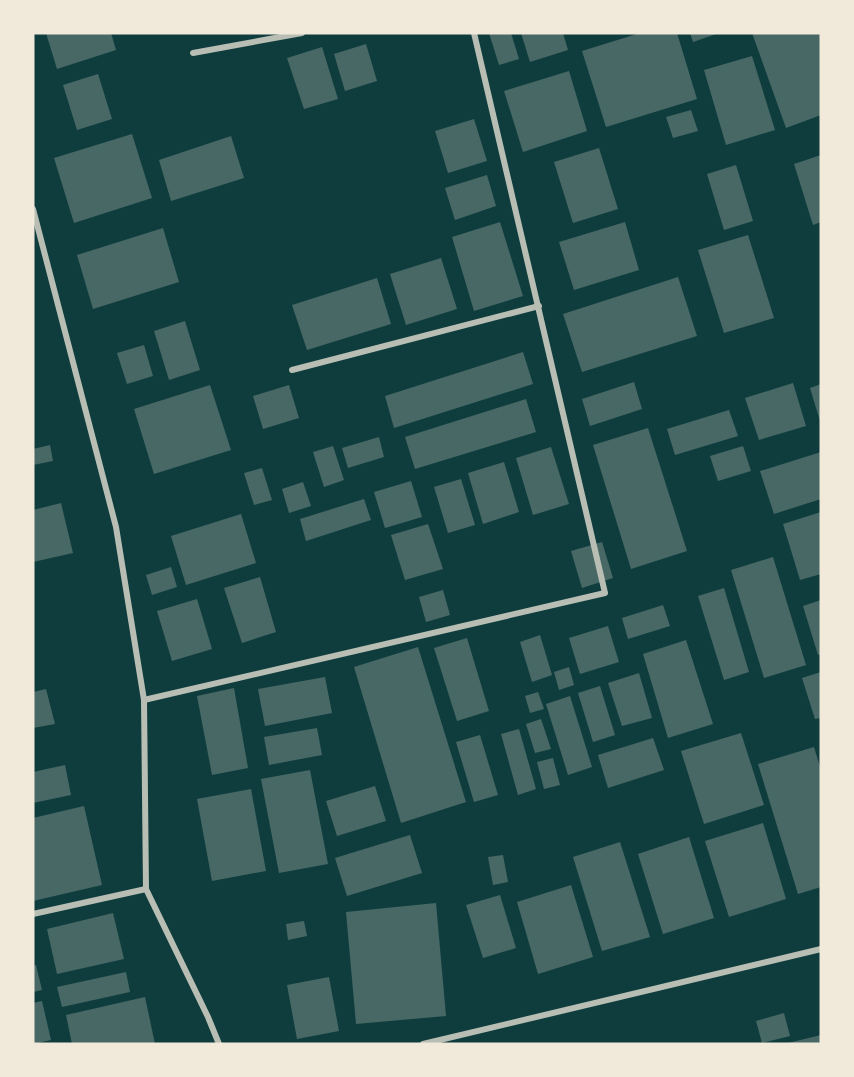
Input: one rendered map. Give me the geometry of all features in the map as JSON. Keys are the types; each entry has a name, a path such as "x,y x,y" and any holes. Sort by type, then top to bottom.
{"street":[{"path":"193,53 302,33"},
{"path":"144,700 605,593 474,33"},
{"path":"33,209 116,527 144,700 146,889 219,1044"},
{"path":"292,370 539,306"},
{"path":"33,914 146,889"},
{"path":"423,1044 821,949"}],"building":[{"path":"46,33 111,33 116,50 57,69"},
{"path":"489,33 511,33 519,59 499,65"},
{"path":"521,33 563,33 568,50 530,62"},
{"path":"640,33 677,33 697,99 606,127 582,51"},
{"path":"690,33 719,33 693,42"},
{"path":"752,33 821,33 821,115 786,128"},
{"path":"366,44 377,81 345,91 334,54"},
{"path":"322,47 338,99 304,109 287,58"},
{"path":"752,56 775,130 726,145 704,70"},
{"path":"569,71 587,131 523,152 504,91"},
{"path":"98,74 112,119 77,130 63,85"},
{"path":"691,110 698,131 673,138 666,117"},
{"path":"474,119 487,161 448,173 435,131"},
{"path":"132,134 152,198 74,223 54,158"},
{"path":"231,136 244,178 171,201 159,160"},
{"path":"599,148 618,209 573,223 554,162"},
{"path":"821,155 821,222 813,225 794,164"},
{"path":"736,165 753,221 724,230 707,174"},
{"path":"487,175 496,206 455,220 445,188"},
{"path":"500,222 523,296 474,311 452,237"},
{"path":"625,222 639,270 574,290 559,242"},
{"path":"163,228 179,282 93,309 77,255"},
{"path":"748,235 774,318 724,333 698,250"},
{"path":"441,258 457,309 406,325 390,274"},
{"path":"678,277 697,336 582,372 563,314"},
{"path":"377,278 391,324 307,350 292,305"},
{"path":"185,321 200,370 169,380 154,331"},
{"path":"144,345 153,376 127,384 117,353"},
{"path":"523,352 533,384 394,428 385,396"},
{"path":"634,382 642,409 590,426 582,399"},
{"path":"793,383 806,426 759,440 745,398"},
{"path":"821,384 821,421 820,421 810,388"},
{"path":"210,385 231,450 154,474 134,409"},
{"path":"289,385 299,418 263,429 253,396"},
{"path":"526,399 536,432 415,469 405,437"},
{"path":"729,410 738,436 675,455 667,429"},
{"path":"648,428 687,551 631,569 593,445"},
{"path":"379,437 384,457 348,468 342,448"},
{"path":"50,445 53,461 33,465 33,449"},
{"path":"333,446 344,480 324,487 313,452"},
{"path":"743,446 751,471 718,481 710,456"},
{"path":"551,447 569,504 533,515 516,458"},
{"path":"821,452 821,499 774,514 760,471"},
{"path":"504,462 519,512 483,524 468,473"},
{"path":"262,468 272,500 254,505 244,473"},
{"path":"461,479 475,525 448,533 434,487"},
{"path":"411,481 422,517 385,528 374,492"},
{"path":"303,482 311,506 289,513 282,489"},
{"path":"364,499 371,520 306,541 300,519"},
{"path":"61,503 73,553 33,562 33,510"},
{"path":"821,512 821,574 800,580 783,524"},
{"path":"241,514 256,563 186,585 171,536"},
{"path":"428,524 443,569 405,580 391,535"},
{"path":"602,542 613,578 582,588 571,551"},
{"path":"773,557 806,665 764,678 731,570"},
{"path":"171,567 177,587 152,595 146,575"},
{"path":"260,577 276,632 242,643 224,588"},
{"path":"724,588 749,672 724,680 698,596"},
{"path":"443,590 450,615 426,622 419,597"},
{"path":"197,599 212,649 172,661 157,611"},
{"path":"821,600 821,654 818,655 803,606"},
{"path":"663,605 670,626 628,639 622,618"},
{"path":"608,626 619,662 580,674 569,638"},
{"path":"540,635 552,675 532,682 520,642"},
{"path":"467,638 489,711 457,721 434,648"},
{"path":"686,640 713,724 668,738 643,654"},
{"path":"418,647 466,802 401,823 354,667"},
{"path":"569,667 574,685 559,690 554,672"},
{"path":"821,672 821,718 815,719 802,678"},
{"path":"639,673 652,718 622,726 608,683"},
{"path":"325,677 332,713 265,726 258,689"},
{"path":"600,686 615,735 593,742 578,693"},
{"path":"234,688 248,768 212,775 197,696"},
{"path":"46,689 55,724 33,728 33,692"},
{"path":"538,692 544,709 530,713 525,696"},
{"path":"570,696 592,767 568,775 546,704"},
{"path":"541,719 551,749 535,753 526,724"},
{"path":"317,728 322,755 269,765 264,737"},
{"path":"519,729 536,789 518,795 501,734"},
{"path":"741,733 764,805 704,824 681,751"},
{"path":"480,735 498,795 474,802 456,742"},
{"path":"653,738 664,770 608,788 598,755"},
{"path":"814,747 821,770 821,887 798,894 758,764"},
{"path":"553,758 560,785 544,789 537,762"},
{"path":"65,765 71,795 33,803 33,772"},
{"path":"310,770 328,864 279,873 261,779"},
{"path":"375,786 386,821 337,836 326,801"},
{"path":"251,789 266,871 212,881 197,799"},
{"path":"84,806 102,885 33,901 33,818"},
{"path":"763,823 786,899 729,917 705,841"},
{"path":"410,835 422,873 347,896 335,858"},
{"path":"689,837 714,918 663,934 638,854"},
{"path":"620,842 650,937 602,951 573,857"},
{"path":"503,855 508,882 493,885 488,857"},
{"path":"571,885 593,957 538,974 517,902"},
{"path":"500,895 516,948 483,958 466,905"},
{"path":"436,903 446,1016 356,1024 346,912"},
{"path":"113,913 124,959 57,974 47,929"},
{"path":"304,921 307,936 288,940 286,924"},
{"path":"36,965 42,990 33,992 33,966"},
{"path":"126,972 130,992 62,1007 57,987"},
{"path":"329,977 339,1031 297,1039 287,985"},
{"path":"145,997 155,1044 72,1044 66,1015"},
{"path":"42,1001 51,1040 33,1044 33,1003"},
{"path":"784,1013 790,1036 762,1043 756,1021"},
{"path":"821,1035 821,1044 788,1043"}]}
